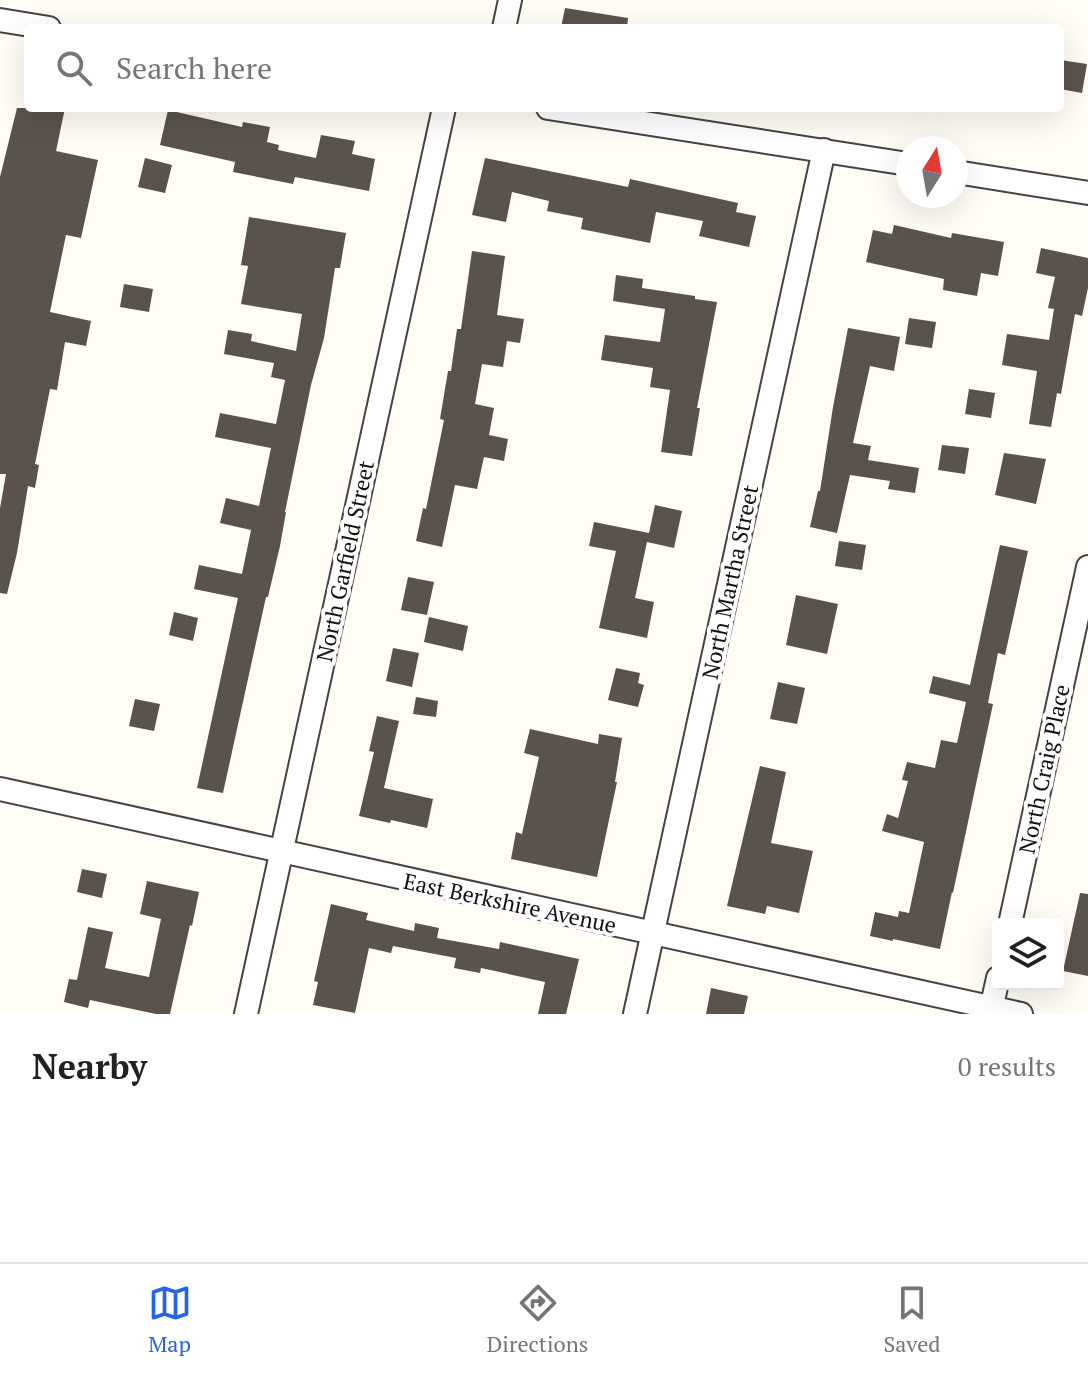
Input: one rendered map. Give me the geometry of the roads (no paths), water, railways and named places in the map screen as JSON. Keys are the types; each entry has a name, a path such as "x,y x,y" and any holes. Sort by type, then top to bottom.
{"street":[{"path":"505,24 510,0"},
{"path":"0,20 24,24"},
{"name":"North Garfield Street","path":"246,1014 443,112"},
{"path":"574,112 896,162"},
{"name":"North Martha Street","path":"635,1014 824,150"},
{"path":"968,174 1088,193"},
{"name":"North Craig Place","path":"1011,918 1088,567"},
{"name":"East Berkshire Avenue","path":"0,789 990,1011 1021,1014"},
{"path":"990,1011 995,990"}]}
